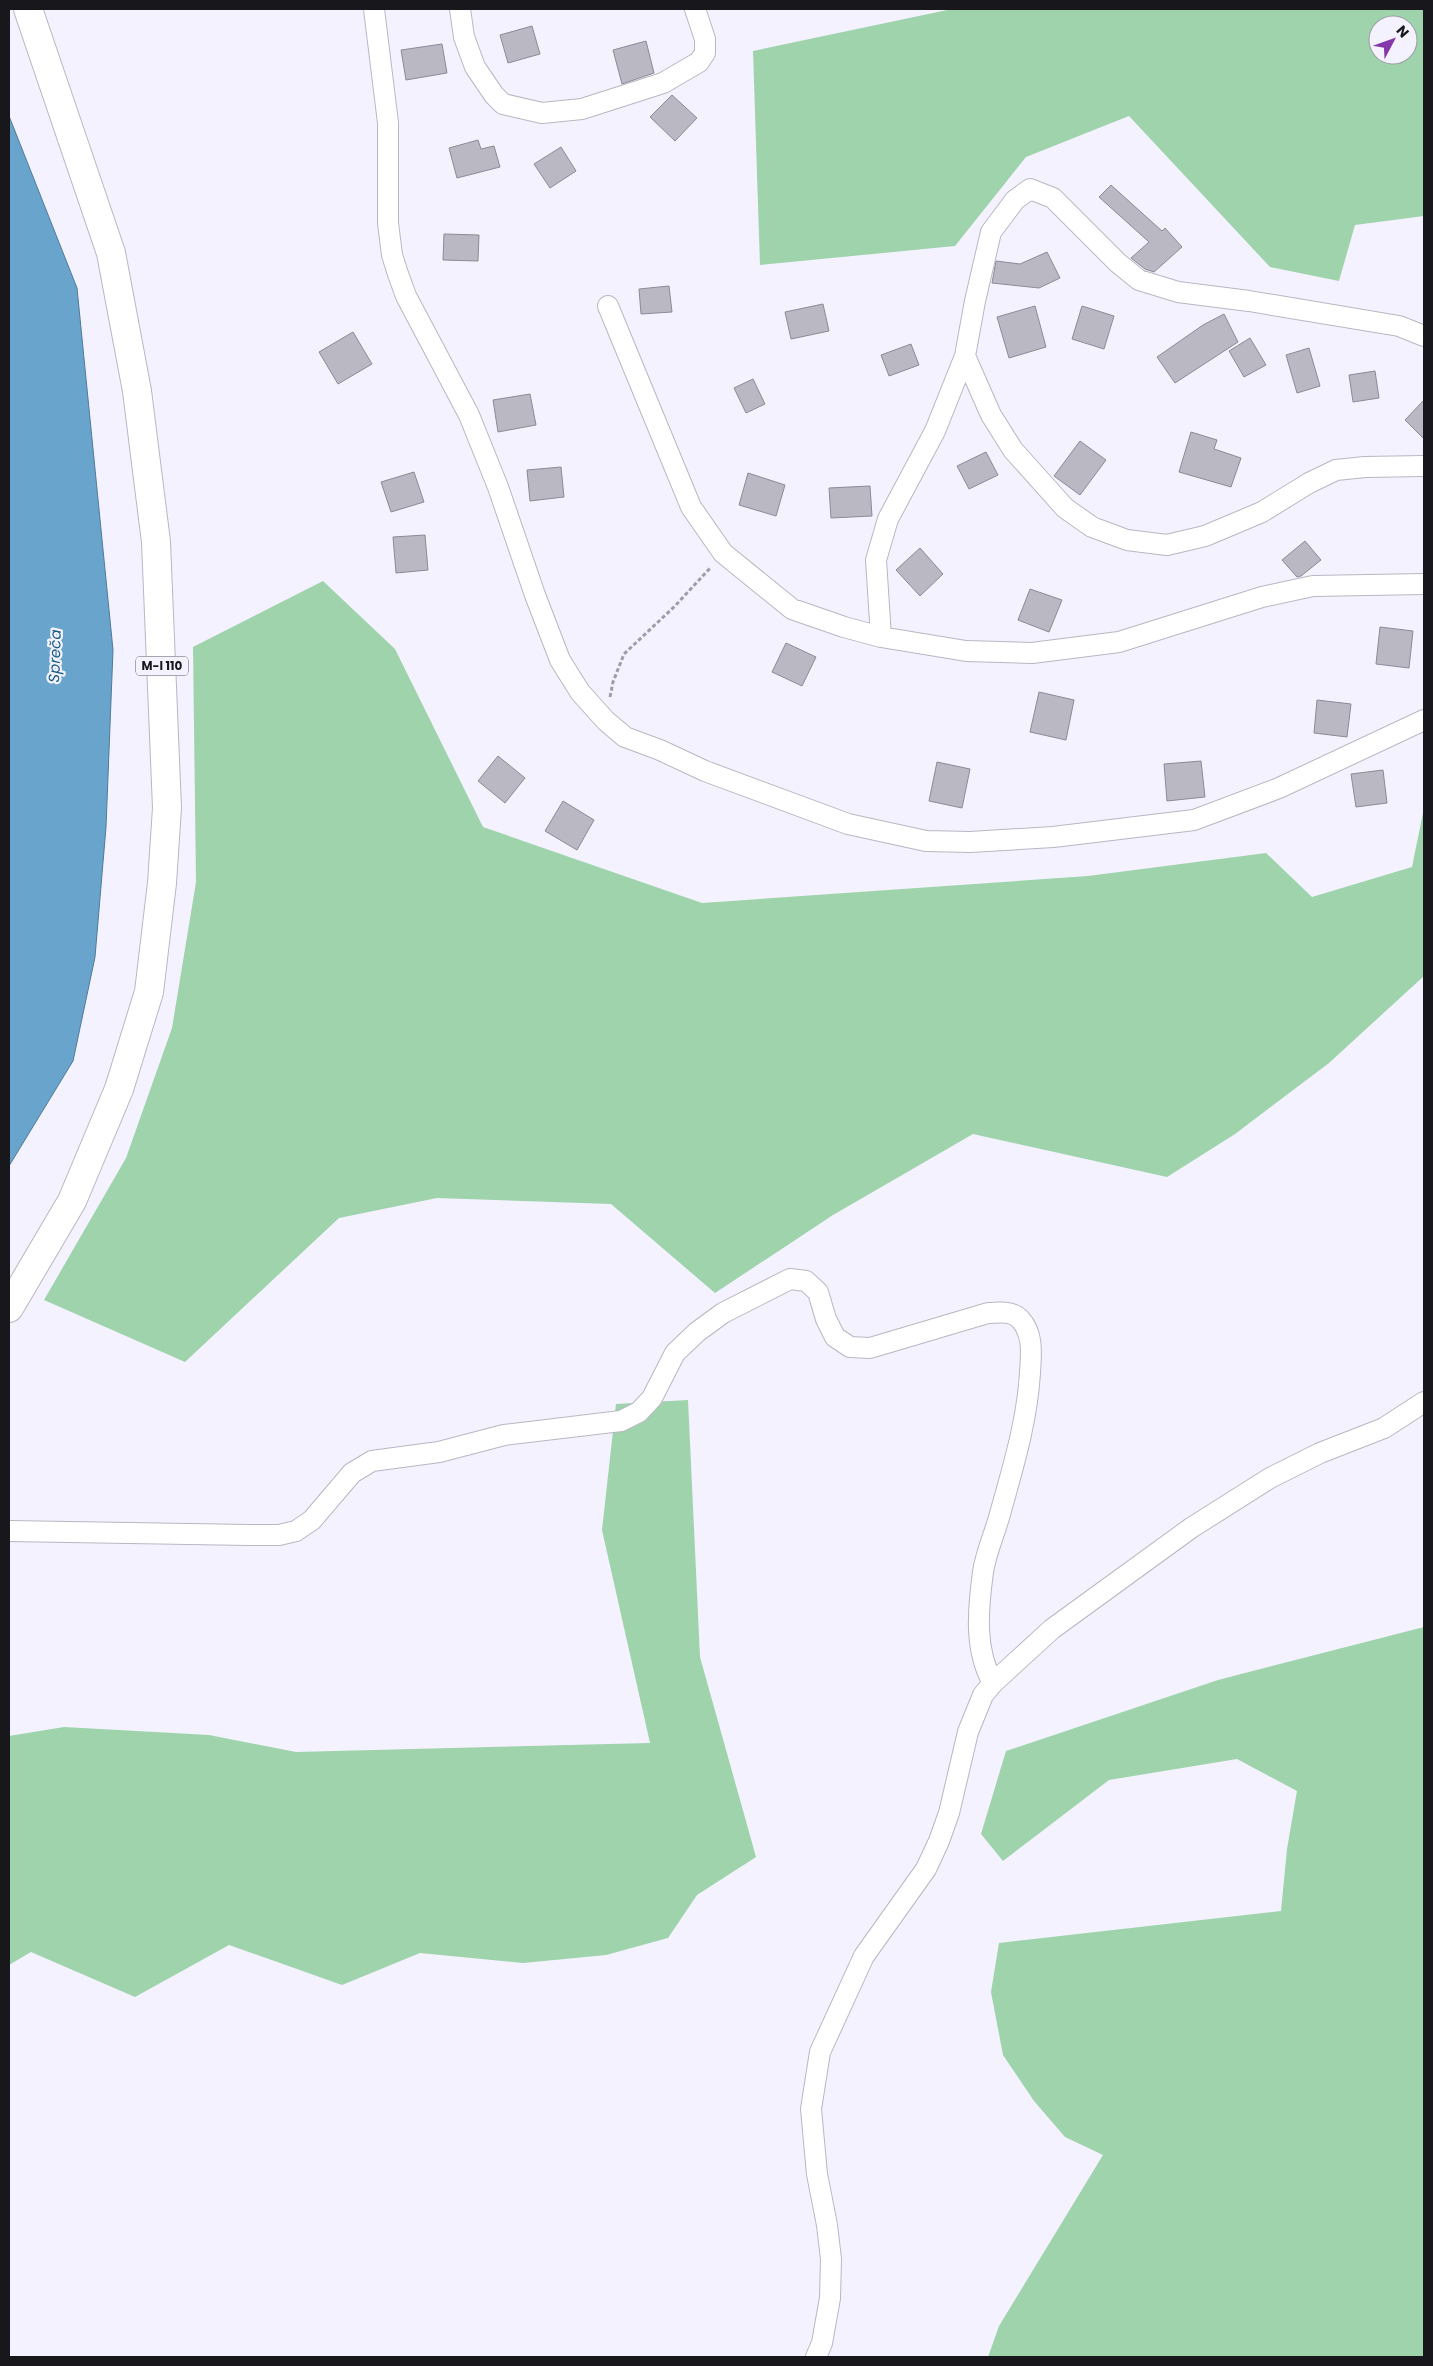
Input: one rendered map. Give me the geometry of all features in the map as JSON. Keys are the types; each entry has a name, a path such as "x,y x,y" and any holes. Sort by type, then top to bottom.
{"main road":[{"name":"M-I 110","path":"9,1308 72,1201 119,1089 149,992 162,883 167,808 156,542 137,391 111,252 28,9"}],"street":[{"path":"374,9 388,123 388,223 392,255 398,274 406,296 469,415 498,487 535,595 560,660 580,692 606,721 625,737 660,750 704,771 848,824 926,841 970,842 1063,836 1194,820 1280,788 1424,720"},
{"path":"460,9 464,37 475,68 494,95 503,104 542,113 582,109 662,82 699,62 705,53 705,39 695,9"},
{"path":"881,637 876,560 888,519 935,431 965,356 975,301 992,232 1002,215 1016,200 1030,190 1053,198 1118,263 1140,280 1178,292 1269,304 1399,326 1424,336"},
{"path":"608,306 691,507 723,553 792,608 844,627 881,637 966,651 1032,653 1119,642 1262,597 1313,586 1424,584"},
{"path":"965,356 991,415 1013,450 1065,508 1092,527 1127,540 1168,545 1205,536 1262,512 1309,483 1336,470 1365,467 1424,466"},
{"path":"9,1531 279,1535 296,1531 312,1520 352,1473 372,1461 439,1452 504,1435 621,1420 640,1412 652,1398 675,1353 697,1332 723,1313 790,1279 806,1281 818,1292 826,1319 835,1337 850,1347 870,1348 988,1313 1007,1312 1019,1318 1028,1331 1031,1343 1028,1403 1020,1444 984,1570 979,1614 980,1647 986,1670 993,1683"},
{"path":"816,2357 822,2342 830,2298 831,2259 827,2225 817,2174 811,2109 820,2052 864,1956 926,1869 933,1855 949,1812 973,1718 983,1695 993,1683 1052,1629 1191,1528 1270,1478 1320,1453 1384,1428 1424,1402"}],"path":[{"path":"606,721 613,682 624,654 675,606 723,553"}],"green space":[{"path":"952,9 1424,9 1424,216 1355,225 1339,281 1270,267 1129,116 1026,157 955,246 760,265 753,51"},
{"path":"323,581 395,649 483,827 702,903 1088,876 1266,853 1312,897 1412,867 1424,808 1424,976 1329,1063 1235,1134 1167,1177 973,1134 833,1215 715,1293 611,1204 437,1198 339,1218 185,1362 44,1300 126,1158 172,1028 196,882 193,647"},
{"path":"688,1400 700,1657 756,1857 697,1895 668,1938 606,1955 523,1963 420,1953 342,1985 229,1945 135,1997 31,1952 9,1965 9,1736 64,1727 209,1735 296,1752 650,1743 602,1530 616,1404"},
{"path":"1424,1627 1424,2357 988,2357 999,2326 1103,2155 1065,2137 1034,2101 1003,2055 991,1992 999,1943 1281,1911 1287,1849 1297,1791 1237,1759 1109,1780 1003,1861 981,1834 1006,1751 1218,1680"}],"water":[{"name":"Spreča","path":"9,116 77,288 113,650 106,827 95,957 73,1061 9,1166"}],"building":[{"path":"532,26 540,54 508,63 500,35"},
{"path":"646,41 654,73 622,84 613,50"},
{"path":"442,44 447,73 406,80 401,50"},
{"path":"672,95 697,118 675,141 650,117"},
{"path":"478,140 481,149 494,146 500,167 457,178 449,148"},
{"path":"561,147 576,171 550,188 534,164"},
{"path":"1111,185 1162,231 1165,228 1182,247 1154,272 1145,269 1131,258 1149,242 1099,197"},
{"path":"444,234 479,235 478,261 443,260"},
{"path":"1047,252 1060,278 1039,288 992,283 996,261 1020,264"},
{"path":"669,286 672,312 641,314 639,289"},
{"path":"823,304 829,331 791,339 785,312"},
{"path":"1035,306 1046,347 1009,358 997,317"},
{"path":"1082,306 1114,316 1104,349 1072,339"},
{"path":"1224,314 1238,342 1175,383 1157,357 1203,325"},
{"path":"353,332 372,364 338,384 319,352"},
{"path":"1250,338 1266,365 1244,377 1229,351"},
{"path":"911,344 919,365 889,376 881,355"},
{"path":"1309,348 1320,386 1297,393 1286,355"},
{"path":"1375,371 1379,398 1353,402 1349,375"},
{"path":"753,379 765,404 746,413 734,388"},
{"path":"530,394 536,425 498,432 493,400"},
{"path":"1424,400 1424,439 1405,420"},
{"path":"1191,432 1217,440 1214,449 1241,458 1231,487 1179,472"},
{"path":"1080,441 1106,460 1080,495 1054,476"},
{"path":"986,452 998,475 969,489 957,466"},
{"path":"561,467 564,497 530,501 527,470"},
{"path":"414,472 424,502 391,512 381,482"},
{"path":"748,473 785,485 776,516 739,505"},
{"path":"870,486 872,516 831,518 829,488"},
{"path":"425,535 428,570 396,573 393,537"},
{"path":"1305,541 1321,560 1297,577 1282,560"},
{"path":"920,548 943,574 920,596 896,570"},
{"path":"1030,589 1062,600 1049,632 1018,620"},
{"path":"1380,627 1413,631 1409,668 1376,664"},
{"path":"786,643 816,657 802,686 772,672"},
{"path":"1039,692 1074,700 1066,740 1030,732"},
{"path":"1317,700 1351,704 1347,737 1314,733"},
{"path":"498,756 525,778 505,803 478,781"},
{"path":"1201,761 1205,797 1167,801 1164,764"},
{"path":"937,762 970,769 962,808 929,801"},
{"path":"1383,770 1387,803 1356,807 1351,774"},
{"path":"563,801 594,820 577,850 545,831"}]}
